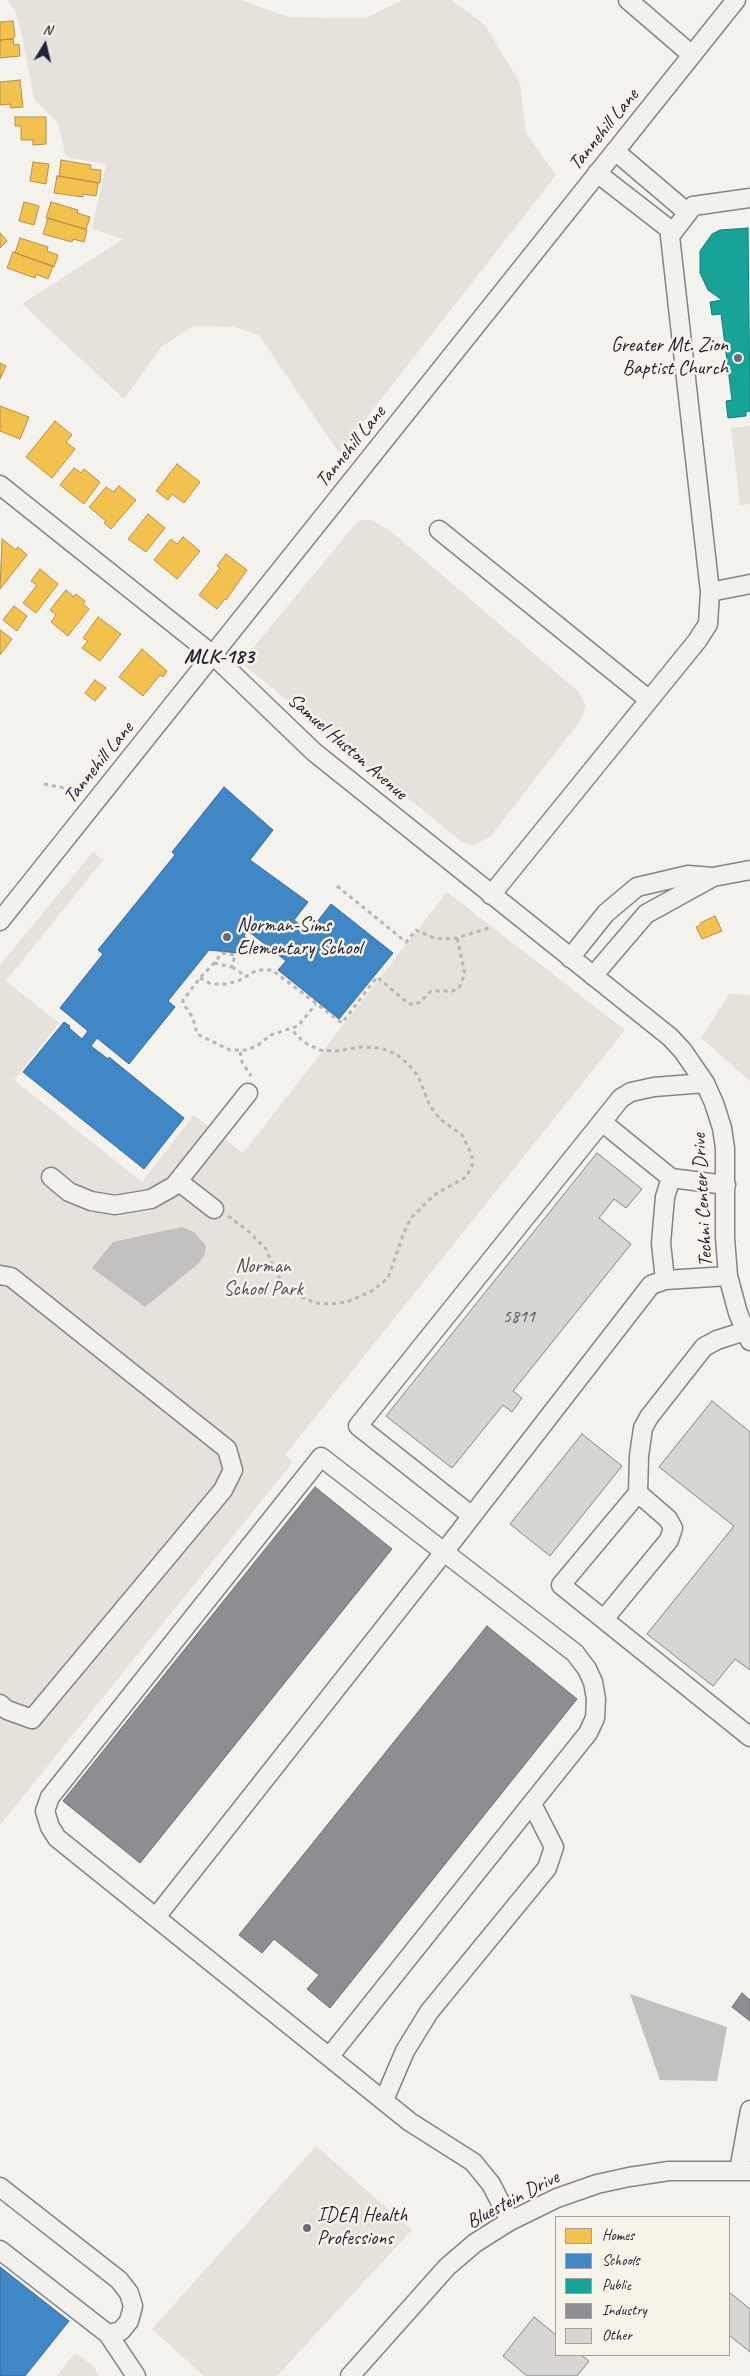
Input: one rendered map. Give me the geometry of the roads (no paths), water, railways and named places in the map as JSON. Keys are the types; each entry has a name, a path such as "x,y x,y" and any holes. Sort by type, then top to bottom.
{"street":[{"path":"628,0 692,55"},
{"name":"Tannehill Lane","path":"0,920 736,0"},
{"path":"615,151 688,213"},
{"path":"598,173 673,232"},
{"path":"491,894 708,624 710,592 670,236 692,206 750,198"},
{"name":"Samuel Huston Avenue","path":"0,484 213,655 314,752 670,1037"},
{"path":"439,530 648,699"},
{"path":"710,592 750,584"},
{"path":"570,958 606,912 637,887 688,875 713,877 750,870"},
{"path":"593,976 646,914 713,877"},
{"name":"Techni Center Drive","path":"670,1037 695,1066 705,1083 722,1128 725,1148 725,1238 728,1276 738,1313 747,1336"},
{"path":"472,1516 358,1426 621,1098 631,1092 654,1087 705,1083"},
{"path":"51,1177 69,1192 91,1201 115,1205 151,1198 174,1186 248,1093"},
{"path":"602,1122 671,1178 726,1185"},
{"path":"665,1280 661,1243 665,1197 671,1178"},
{"path":"178,1181 214,1209"},
{"path":"0,1275 11,1277 227,1449 233,1470 223,1490 32,1719 7,1710 0,1704"},
{"path":"156,1917 444,1552 651,1285 665,1280 728,1276"},
{"path":"747,1336 717,1340 704,1347 649,1417 643,1428 639,1456 638,1493 561,1585 750,1737"},
{"path":"329,2057 588,1733 595,1718 596,1699 593,1682 587,1669 575,1653 321,1457 50,1797 45,1811 50,1827 57,1838 329,2057 384,2100 410,2122 473,2162 491,2184 510,2221"},
{"path":"604,1619 669,1540 673,1528 668,1519 638,1493"},
{"path":"384,2100 406,2051 429,2012 547,1868 554,1847 532,1804"},
{"path":"744,2170 750,2110"},
{"name":"Bluestein Drive","path":"350,2376 448,2267 475,2243 510,2221 557,2198 597,2184 629,2177 668,2171 744,2170"},
{"path":"0,2187 119,2280 130,2294 134,2306 129,2321 121,2331 108,2334"},
{"path":"0,2250 108,2334 136,2376"}],"place":[{"name":"Greater Mt. Zion Baptist Church","path":"738,358"},
{"name":"Norman-Sims Elementary School","path":"227,937"},
{"name":"IDEA Health Professions","path":"307,2228"}],"district":[{"name":"MLK-183","path":"219,657"}],"park label":[{"name":"Norman School Park","path":"263,1278"}]}
